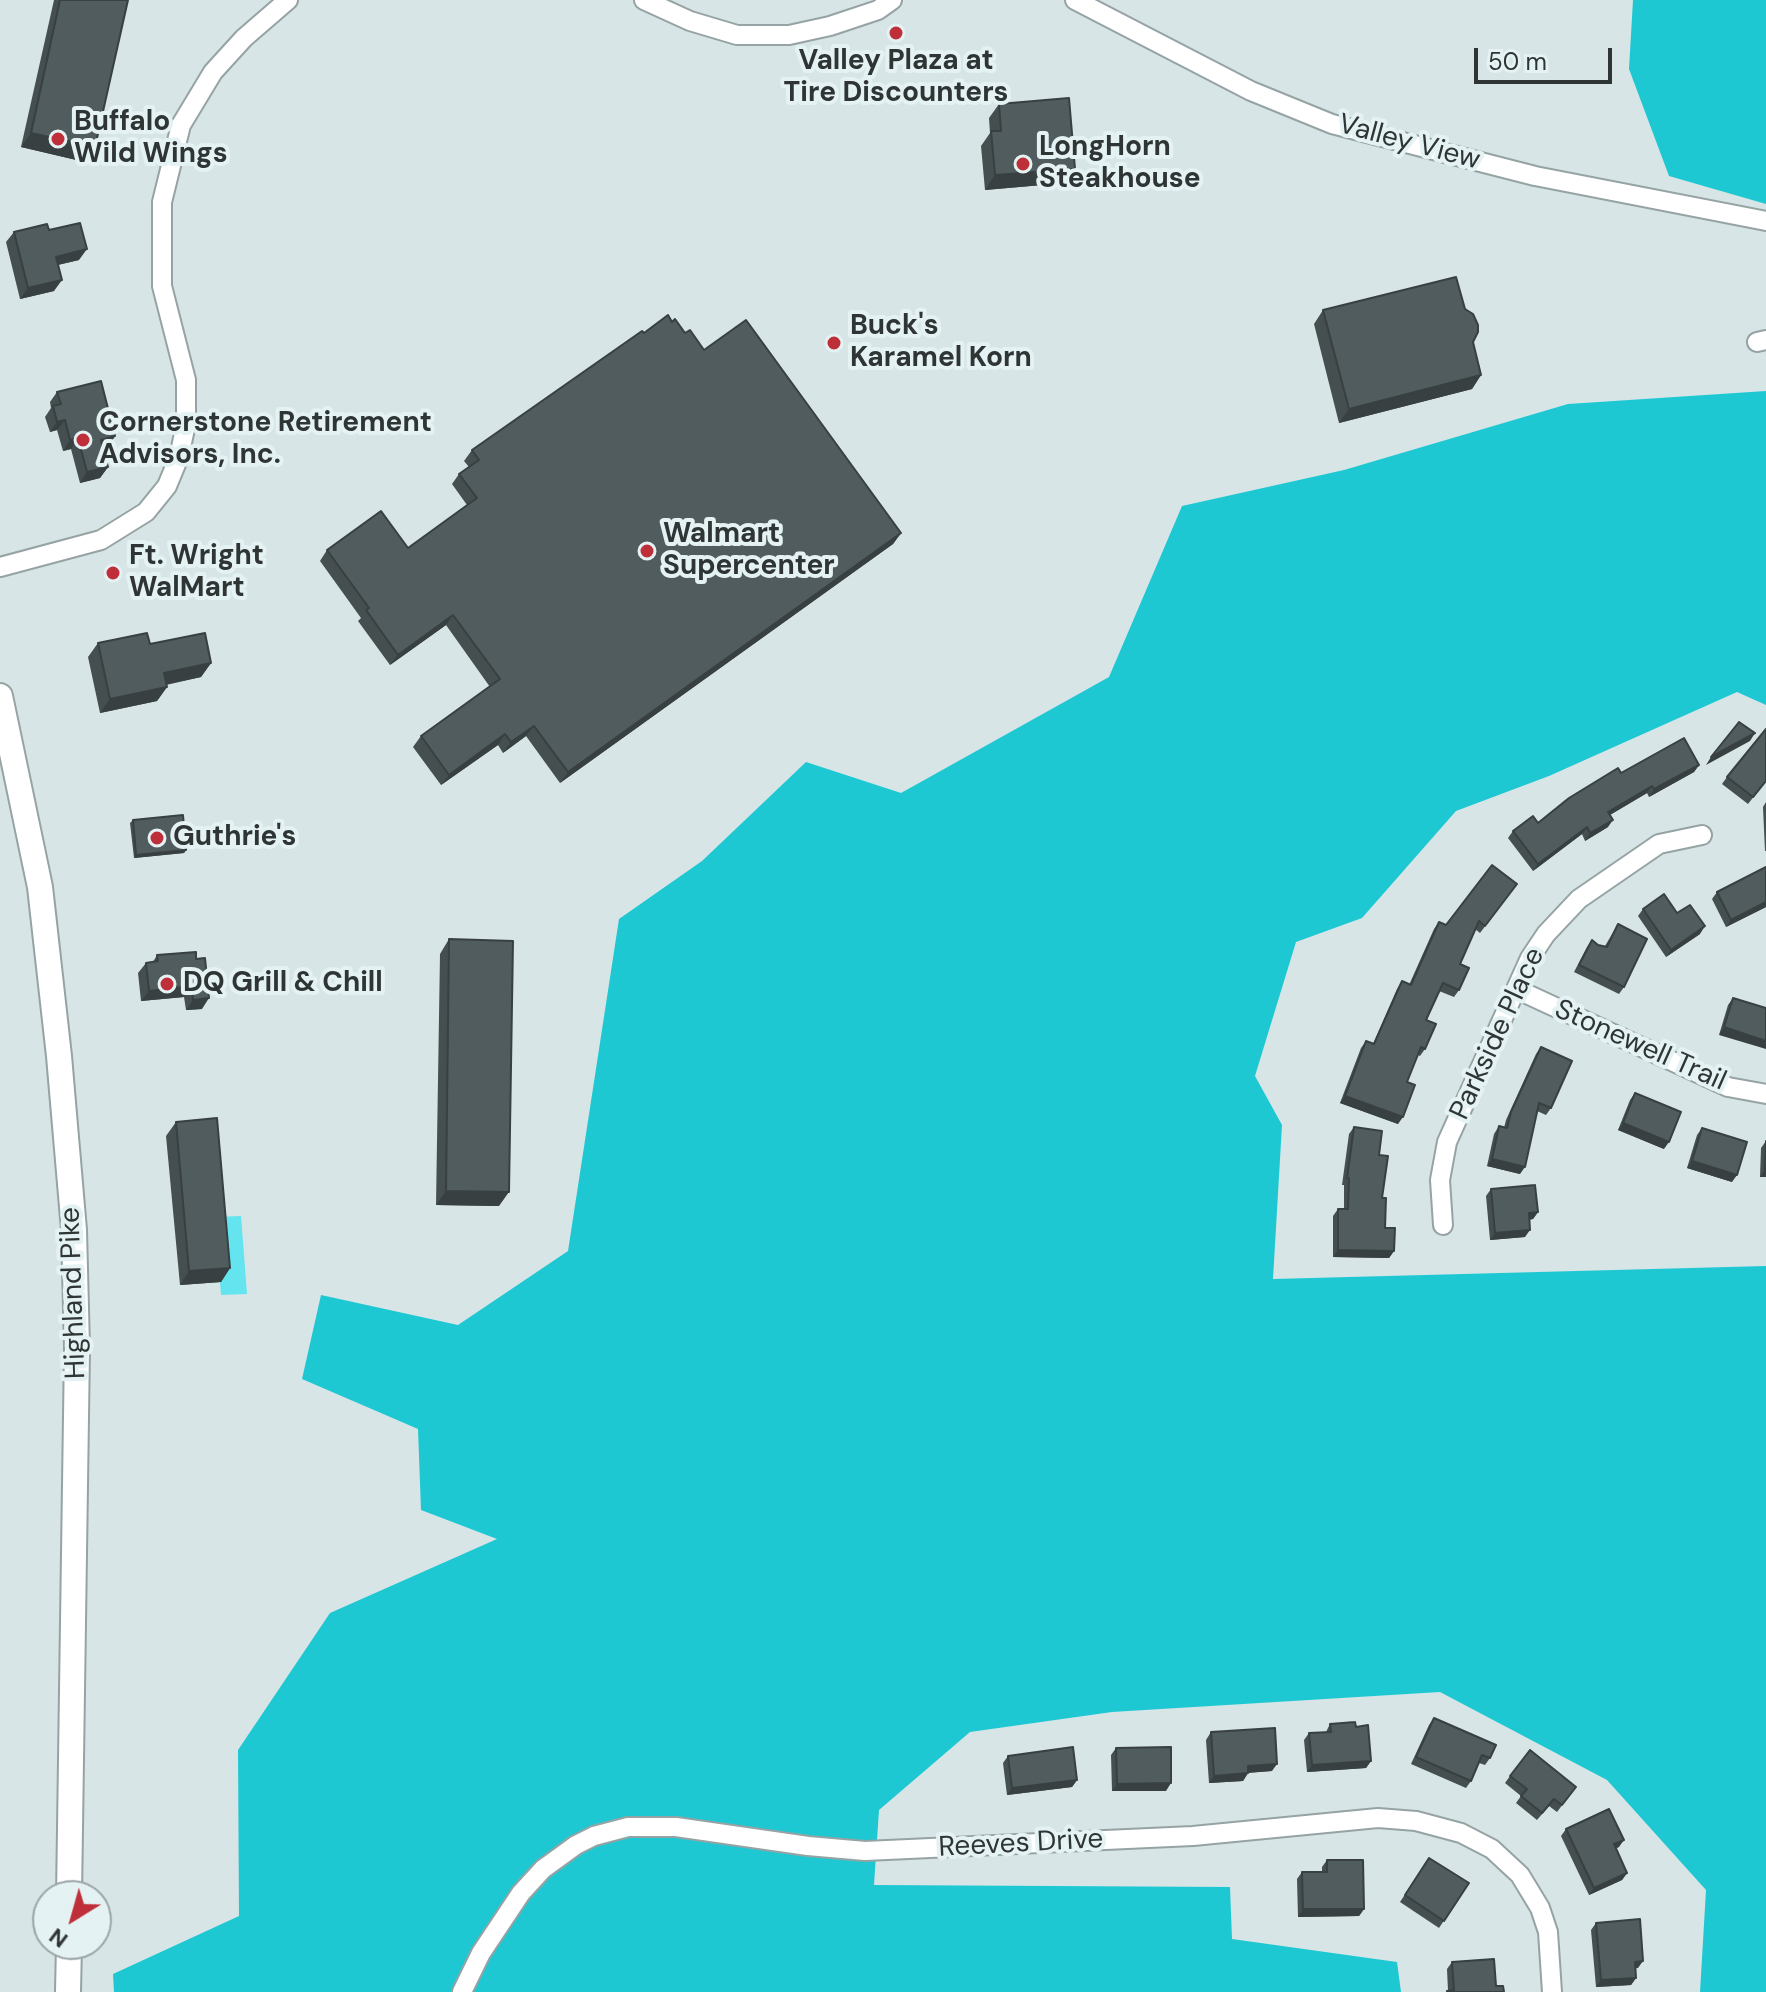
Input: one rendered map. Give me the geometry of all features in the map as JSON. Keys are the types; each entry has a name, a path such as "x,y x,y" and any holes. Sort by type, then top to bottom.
{"main road":[{"name":"Highland Pike","path":"0,696 40,887 74,1230 77,1348 69,1880"},
{"path":"68,1992 69,1960"}],"street":[{"path":"0,567 101,540 146,512 167,486 179,457 186,424 186,380 162,286 162,202 165,187 181,125 213,72 244,38 288,0"},
{"path":"644,0 690,21 737,35 789,35 878,10 892,0"},
{"name":"Valley View","path":"1075,0 1251,91 1332,124 1535,176 1766,221"},
{"name":"Parkside Place","path":"1443,1225 1440,1180 1447,1142 1530,958 1546,934 1579,899 1659,844 1702,835"},
{"name":"Stonewell Trail","path":"1516,989 1728,1087 1766,1094"},
{"name":"Reeves Drive","path":"462,1992 481,1953 521,1893 543,1869 594,1836 628,1827 676,1827 865,1851 1193,1836 1378,1818 1416,1821 1461,1833 1492,1849 1520,1875 1540,1908 1548,1932 1552,1992"}],"shaded area":[{"path":"1633,0 1766,0 1766,204 1669,176 1629,69"},
{"path":"1766,391 1766,705 1737,692 1549,776 1456,811 1362,918 1296,942 1255,1076 1282,1125 1273,1279 1766,1266 1766,1992 1700,1992 1706,1890 1607,1780 1440,1692 1112,1712 970,1732 879,1810 874,1885 1230,1887 1232,1939 1397,1962 1401,1992 114,1992 113,1974 239,1916 238,1750 330,1613 497,1539 421,1510 418,1429 302,1379 321,1295 458,1325 568,1251 619,919 702,861 806,762 901,793 1109,677 1182,506 1344,470 1568,404"},
{"path":"241,1216 247,1294 221,1295 215,1217"}],"building":[{"path":"60,0 128,0 95,147 31,133"},
{"name":"LongHorn Steakhouse","path":"1069,98 1075,169 995,175 991,131 1001,131 999,104"},
{"path":"80,223 87,249 56,257 62,280 28,288 14,232 47,224 49,230"},
{"path":"1456,277 1465,309 1473,314 1478,325 1473,342 1481,375 1349,409 1323,310"},
{"name":"Walmart Supercenter","path":"668,315 685,333 690,330 704,350 746,320 901,533 568,772 534,726 511,742 505,734 449,775 421,736 500,679 453,615 398,655 327,550 381,511 408,548 477,498 459,474 479,460 472,450"},
{"name":"Cornerstone Retirement Advisors, Inc.","path":"101,381 115,436 101,440 108,467 87,472 78,438 70,440 65,420 57,422 53,406 61,404 57,392"},
{"path":"147,633 150,644 205,633 211,663 164,673 167,687 110,699 98,643"},
{"path":"1739,722 1755,733 1711,757"},
{"path":"1766,729 1766,781 1753,797 1727,777"},
{"path":"1684,738 1699,765 1654,789 1652,786 1608,812 1613,820 1590,833 1587,827 1538,864 1513,831 1533,816 1538,823 1569,798 1618,768 1621,773"},
{"name":"Guthrie's","path":"183,815 186,850 136,855 133,820"},
{"path":"1492,865 1517,884 1485,926 1479,921 1460,964 1469,968 1459,990 1443,983 1426,1020 1436,1024 1425,1049 1421,1047 1407,1082 1415,1085 1403,1117 1345,1096 1366,1041 1374,1044 1402,981 1411,985 1439,922 1446,925"},
{"path":"1766,867 1766,902 1731,920 1717,892"},
{"path":"1664,894 1677,913 1690,905 1705,926 1671,950 1643,909"},
{"path":"1618,924 1647,939 1624,987 1579,965 1592,940 1607,947"},
{"path":"449,939 513,941 509,1192 446,1191"},
{"path":"196,952 196,959 205,958 209,998 193,1000 192,986 149,991 146,963 158,961 157,955"},
{"path":"1733,998 1766,1008 1766,1041 1724,1027"},
{"path":"1541,1047 1572,1061 1551,1108 1539,1103 1525,1167 1492,1159 1499,1126 1507,1128 1511,1112"},
{"path":"1635,1093 1681,1112 1669,1142 1623,1123"},
{"path":"217,1118 230,1268 189,1271 176,1122"},
{"path":"1354,1127 1382,1131 1379,1155 1388,1156 1382,1198 1386,1198 1385,1228 1395,1228 1394,1251 1338,1250 1338,1209 1348,1209 1347,1178"},
{"path":"1702,1128 1747,1142 1737,1175 1692,1161"},
{"path":"1535,1185 1538,1212 1529,1213 1530,1230 1495,1233 1491,1189"},
{"path":"1434,1718 1496,1745 1490,1758 1482,1755 1471,1781 1416,1757"},
{"path":"1355,1722 1356,1727 1368,1725 1371,1761 1312,1765 1309,1733 1331,1732 1330,1724"},
{"path":"1275,1728 1277,1764 1248,1766 1248,1773 1214,1776 1211,1732"},
{"path":"1073,1747 1077,1780 1012,1788 1008,1756"},
{"path":"1171,1747 1171,1783 1117,1784 1116,1748"},
{"path":"1530,1750 1576,1787 1562,1805 1554,1799 1542,1813 1521,1796 1527,1789 1510,1776"},
{"path":"1609,1809 1624,1840 1614,1844 1627,1873 1594,1888 1566,1829"},
{"path":"1429,1858 1469,1883 1444,1921 1405,1895"},
{"path":"1327,1860 1363,1860 1364,1909 1303,1909 1302,1872 1327,1872"},
{"path":"1640,1919 1643,1961 1635,1962 1636,1978 1601,1980 1596,1923"},
{"path":"1494,1959 1496,1986 1503,1986 1504,1992 1447,1992 1454,1990 1452,1962"}],"place":[{"name":"Valley Plaza at Tire Discounters","path":"896,33"},
{"name":"Buffalo Wild Wings","path":"58,139"},
{"name":"LongHorn Steakhouse","path":"1023,164"},
{"name":"Buck's Karamel Korn","path":"834,343"},
{"name":"Cornerstone Retirement Advisors, Inc.","path":"83,440"},
{"name":"Walmart Supercenter","path":"647,551"},
{"name":"Ft. Wright WalMart","path":"113,573"},
{"name":"Guthrie's","path":"157,838"},
{"name":"DQ Grill & Chill","path":"167,984"}]}
